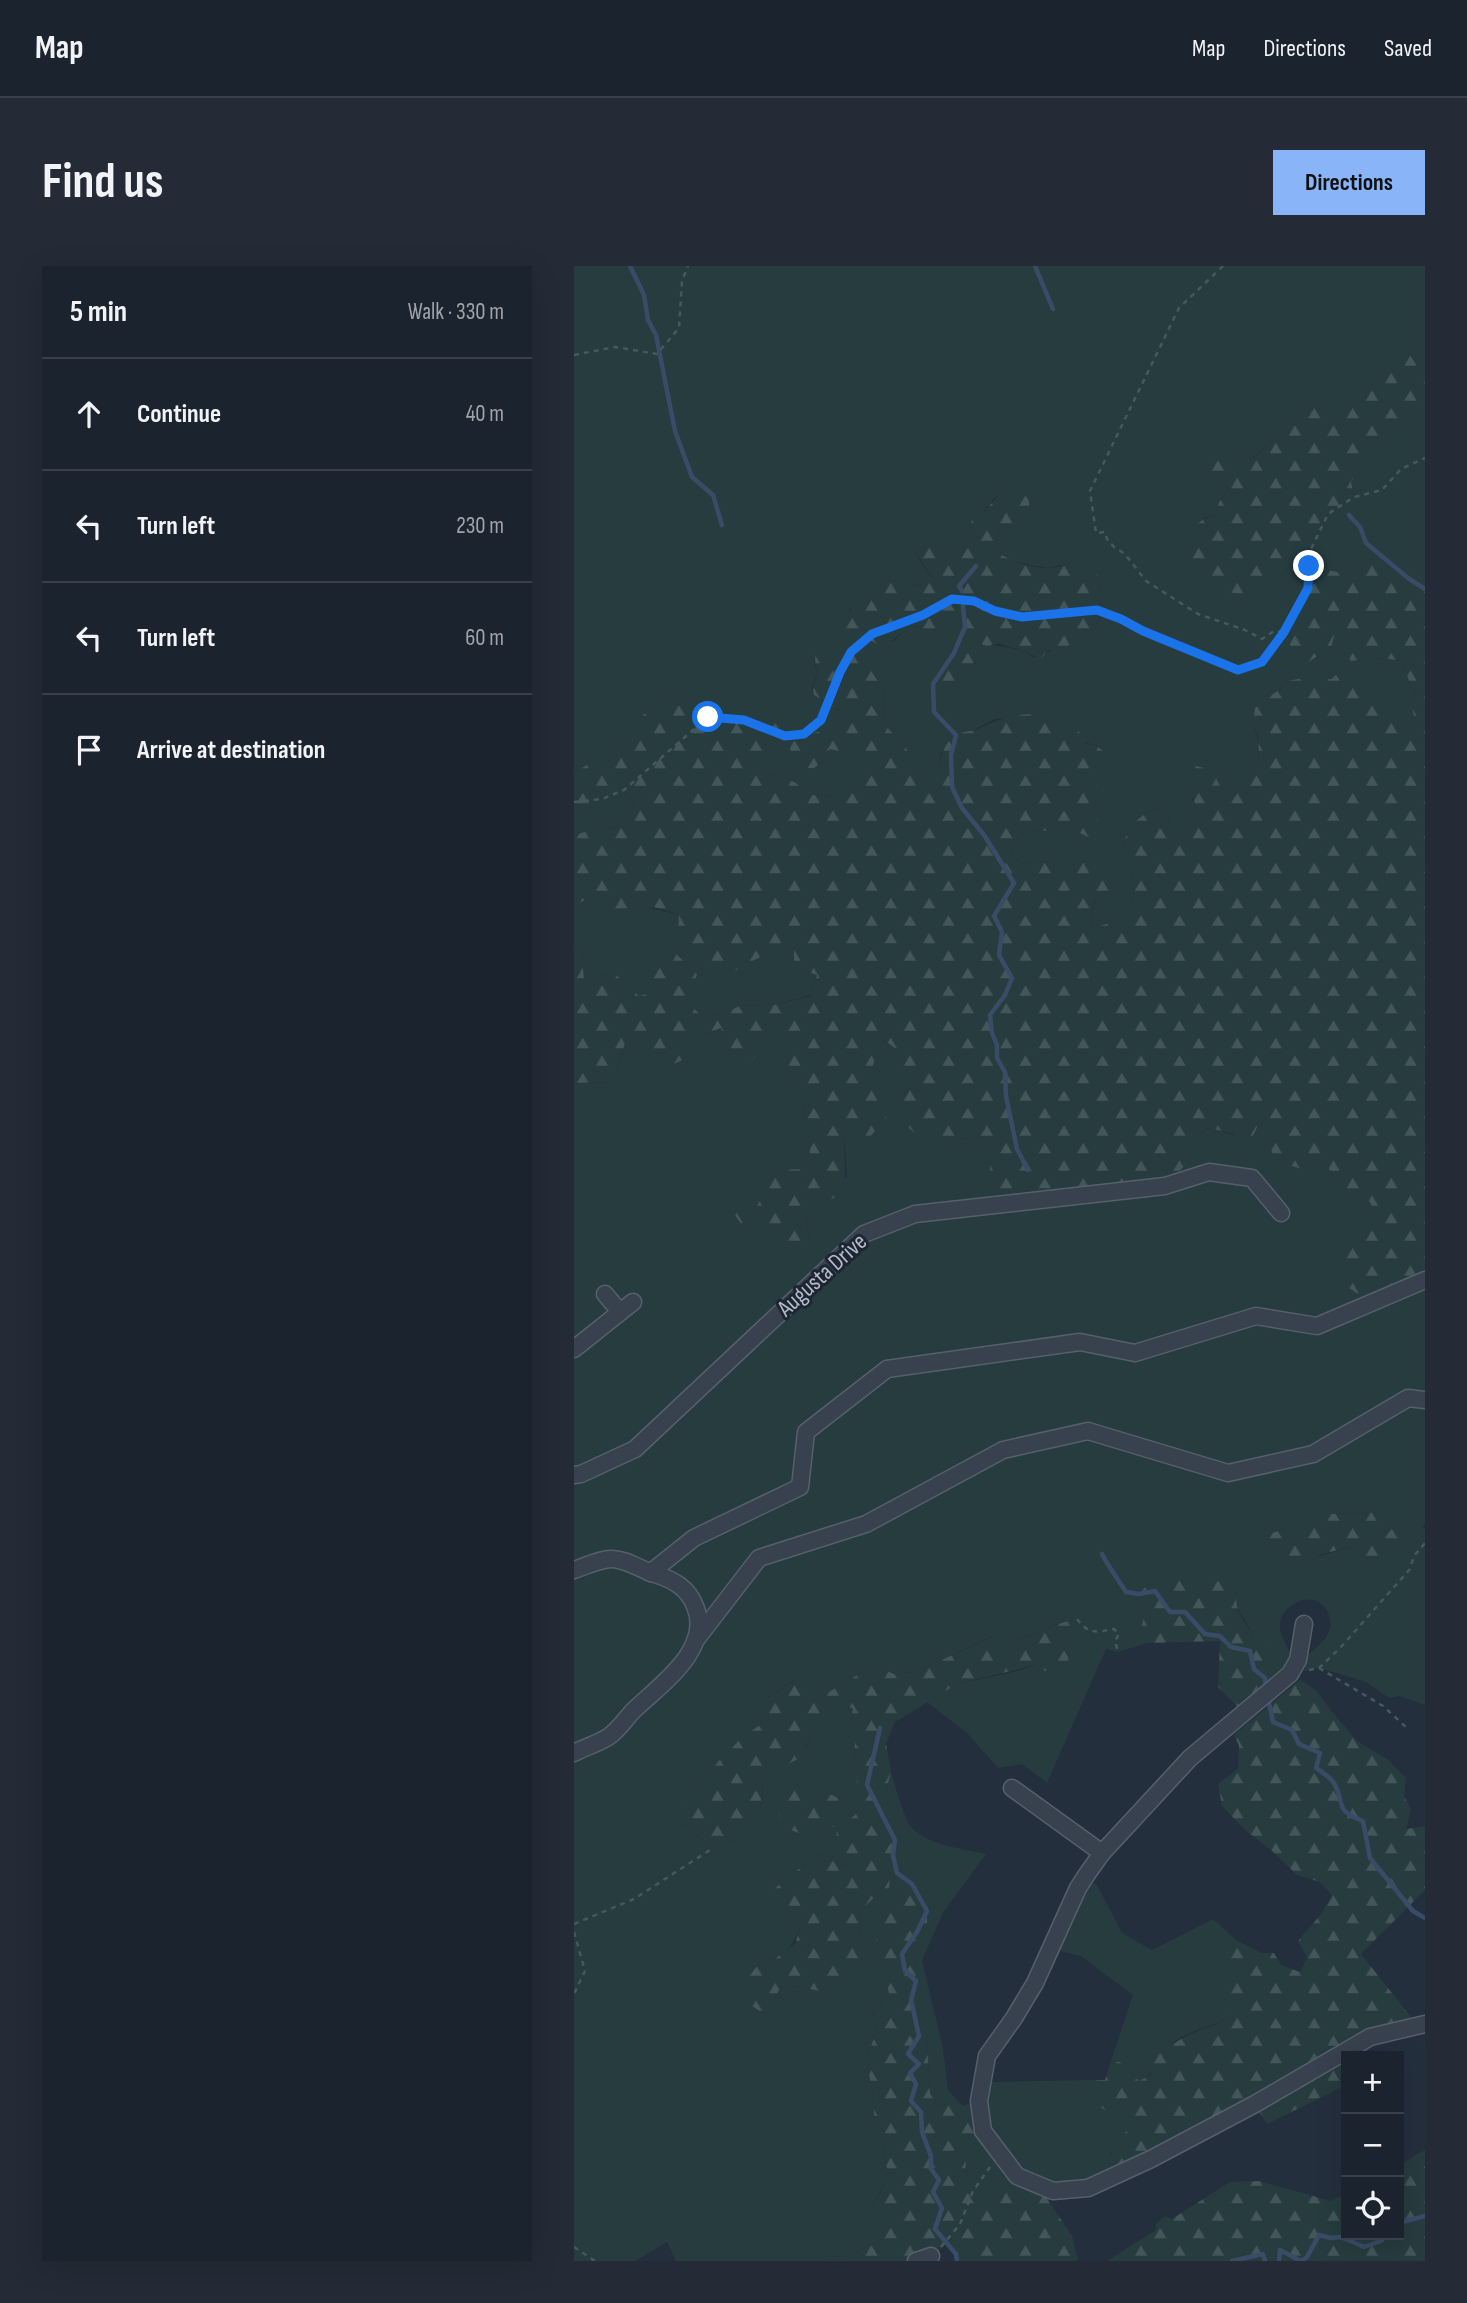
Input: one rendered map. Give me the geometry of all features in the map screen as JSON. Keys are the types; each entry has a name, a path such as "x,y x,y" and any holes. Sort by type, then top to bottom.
{"street":[{"name":"Augusta Drive","path":"574,1475 635,1449 864,1234 915,1214 1165,1186 1209,1172 1252,1178 1281,1213"},
{"path":"650,1573 694,1538 800,1487 806,1432 887,1369 1080,1342 1135,1353 1256,1316 1317,1326 1425,1280"},
{"path":"605,1294 620,1312"},
{"path":"574,1349 633,1302"},
{"path":"574,1753 593,1746 618,1729 677,1671 695,1641 759,1559 866,1524 1003,1450 1088,1431 1228,1473 1313,1454 1408,1398 1425,1400"},
{"path":"574,1570 613,1558 680,1585 689,1594 699,1615 695,1641"},
{"path":"1304,1624 1298,1660 1288,1674 1189,1758 1102,1853 1078,1888 1035,1983 987,2056 979,2101 983,2131 1017,2175 1053,2191 1088,2188 1151,2159 1255,2104 1370,2037 1424,2025"},
{"path":"1012,1788 1102,1853"}],"path":[{"path":"574,355 615,347 657,355 679,328 682,281 688,266"},
{"path":"1223,266 1180,308 1090,491 1096,533 1105,532 1107,539 1125,554 1146,581 1198,614 1245,630 1262,639 1274,631 1284,632"},
{"path":"574,803 602,799 624,790 708,717 744,720 785,736 804,734 821,720 851,652 872,634 923,615 952,599 974,601 995,611 1022,617 1097,610 1238,670 1262,662 1284,632 1308,588 1310,551 1328,514 1354,497 1382,490 1401,469 1425,458"},
{"path":"1288,1674 1320,1668 1410,1569 1414,1556 1425,1543"},
{"path":"1077,1619 1086,1630 1094,1632 1114,1629 1119,1634 1115,1641 1118,1652"},
{"path":"1320,1668 1383,1706 1408,1729"},
{"path":"574,1924 635,1899 710,1850"},
{"path":"574,1932 585,1971 574,1994"},
{"path":"924,2258 947,2242 960,2224 973,2191 1000,2153"},
{"path":"574,2247 595,2261"}],"green space":[{"path":"574,266 1425,266 1425,373 1409,354 1340,417 1328,415 1317,407 1285,420 1268,444 1246,461 1224,452 1226,484 1229,490 1219,502 1216,515 1203,518 1275,579 1288,569 1309,576 1291,632 1292,643 1302,666 1307,661 1318,658 1334,635 1351,661 1382,658 1402,661 1416,693 1412,707 1415,722 1407,730 1396,726 1395,713 1382,700 1365,701 1349,674 1311,682 1288,681 1273,695 1253,723 1259,749 1258,762 1250,781 1234,797 1220,786 1212,770 1192,799 1199,814 1194,828 1181,838 1171,833 1168,814 1156,808 1130,828 1125,845 1134,890 1133,900 1130,908 1116,920 1092,928 1092,910 1101,895 1086,861 1073,865 1049,861 1021,864 1011,852 1025,830 1069,828 1088,837 1101,828 1093,812 1097,793 1097,771 1103,761 1097,746 1007,718 995,719 974,730 956,735 941,753 938,773 920,773 906,748 885,725 883,688 814,660 817,674 812,688 814,695 838,710 847,711 850,718 846,726 804,735 791,756 799,767 813,769 823,761 830,749 845,753 854,748 868,763 845,778 833,796 809,795 796,783 781,776 765,775 759,765 764,756 773,750 782,751 759,719 744,720 709,709 690,696 658,701 639,719 624,741 574,773","holes":["1004,489 1019,491 1028,498 1029,507 998,527 999,535 993,550 1010,560 1030,565 1048,568 1061,565 1097,573 1102,597 1097,610 1097,625 1070,644 1033,657 1023,650 978,643 965,667 949,683 936,679 954,653 965,627 948,621 938,633 914,627 894,641 873,643 862,635 849,610 895,580 915,585 928,581 932,578 915,552 920,546 930,542 958,545 980,536 978,522 989,505"]},
{"path":"1409,354 1425,373 1425,411 1422,420 1399,430 1380,447 1368,465 1351,481 1354,497 1328,514 1310,551 1309,565 1352,576 1364,567 1386,560 1425,589 1425,1280 1399,1291 1362,1297 1348,1287 1335,1261 1377,1216 1368,1199 1346,1193 1326,1165 1302,1169 1277,1162 1268,1144 1274,1125 1259,1123 1252,1138 1208,1128 1191,1141 1188,1162 1165,1186 999,1204 990,1184 990,1158 984,1137 947,1140 919,1136 902,1123 901,1101 913,1081 900,1068 899,1051 882,1039 873,1065 881,1087 886,1118 870,1137 844,1135 845,1178 837,1198 811,1200 806,1220 810,1241 793,1246 770,1228 741,1224 733,1212 757,1206 766,1188 780,1170 805,1169 810,1151 801,1130 805,1104 794,1085 778,1071 788,1037 774,1029 750,1065 732,1062 721,1028 697,1037 683,1060 659,1070 649,1052 626,1040 613,1082 574,1083 574,947 582,952 584,979 614,973 639,996 654,992 651,948 671,949 697,974 688,1002 703,1018 728,1012 739,1006 774,1005 811,996 817,975 794,967 794,948 767,953 729,974 694,959 678,934 679,914 653,907 622,927 600,914 595,895 574,906 574,836 615,828 636,806 624,790 602,799 574,819 574,773 624,741 639,719 658,701 690,696 709,709 744,720 776,719 784,736 782,751 773,750 764,756 759,765 765,775 781,776 796,783 809,795 833,796 845,778 867,762 854,748 845,753 830,749 823,761 813,769 799,767 791,756 790,745 796,740 809,734 846,726 850,718 847,711 839,710 814,695 816,654 826,649 851,652 862,658 883,688 885,725 906,748 920,773 938,772 946,746 959,733 1014,716 1047,715 1073,721 1086,744 1097,746 1104,752 1103,761 1097,771 1097,793 1093,811 1101,828 1096,837 1088,837 1069,828 1025,830 1011,852 1021,864 1049,861 1073,865 1086,861 1107,863 1113,877 1112,890 1093,904 1092,928 1116,920 1130,908 1134,890 1125,845 1127,833 1133,824 1156,808 1168,814 1171,833 1181,838 1194,828 1199,814 1192,790 1196,766 1212,770 1220,786 1234,797 1254,775 1259,757 1258,735 1253,723 1255,708 1288,681 1303,678 1311,682 1319,677 1331,679 1340,672 1349,674 1365,701 1382,699 1395,713 1397,726 1407,730 1415,722 1412,707 1416,693 1402,661 1382,658 1351,661 1334,636 1331,649 1301,666 1290,655 1292,624 1308,576 1288,569 1257,591 1247,594 1231,592 1203,575 1193,562 1189,548 1190,534 1199,523 1216,515 1219,502 1229,490 1226,484 1215,485 1209,470 1210,455 1224,452 1246,461 1256,456 1268,444 1285,420 1317,407 1328,415 1340,417 1342,403 1360,386 1391,360"},
{"path":"1425,411 1425,589 1408,578 1364,567 1352,576 1309,566 1310,551 1328,514 1354,497 1351,481 1368,465 1380,447 1399,430 1422,420"},
{"path":"1004,489 1019,491 1029,498 1029,507 1012,524 998,528 999,535 993,550 1033,567 1077,565 1097,573 1102,597 1097,610 1099,618 1090,641 1079,647 1070,644 1060,652 1048,650 1042,658 1000,643 987,646 978,643 977,656 972,665 965,667 965,679 957,687 936,679 954,653 965,627 948,621 938,633 927,638 917,626 882,647 862,636 852,641 838,637 862,590 887,580 917,586 926,582 932,577 915,551 920,545 930,542 958,545 979,536 971,521 980,516"},
{"path":"624,790 636,807 615,828 574,836 574,819 602,799"},
{"path":"595,895 680,915 728,973 767,952 794,948 817,975 811,995 774,1005 739,1006 728,1012 703,1018 689,1005 674,997 658,994 639,996 614,973 584,979 582,952 574,947 574,906"},
{"path":"722,1028 750,1065 774,1029 788,1037 778,1071 794,1085 805,1104 801,1130 810,1151 805,1169 766,1188 757,1206 734,1212 741,1224 760,1224 810,1240 806,1220 811,1199 837,1198 847,1177 844,1135 881,1087 873,1065 881,1039 899,1051 913,1081 901,1101 902,1123 920,1136 947,1140 984,1137 990,1158 990,1184 1188,1162 1191,1141 1209,1128 1233,1135 1259,1123 1275,1125 1302,1169 1326,1165 1334,1177 1368,1199 1377,1216 1359,1236 1425,1280 1425,1524 1422,1528 1425,1528 1425,1705 1399,1696 1389,1698 1366,1682 1320,1668 1304,1671 1309,1654 1326,1638 1331,1625 1327,1611 1320,1603 1313,1600 1298,1602 1282,1617 1280,1629 1291,1657 1288,1666 1271,1680 1255,1638 1235,1604 1237,1594 1215,1580 1208,1589 1200,1578 1153,1578 1139,1594 1136,1605 1145,1611 1138,1631 1147,1643 1118,1652 1106,1649 1047,1783 1022,1764 998,1768 967,1733 927,1702 957,1684 1010,1673 1068,1655 1056,1639 1075,1620 1005,1646 991,1637 915,1672 894,1674 874,1665 817,1699 796,1679 766,1699 759,1712 763,1717 760,1725 732,1749 714,1781 687,1791 682,1824 707,1843 741,1841 748,1826 760,1817 763,1790 760,1773 806,1747 811,1737 820,1733 822,1708 840,1702 853,1709 850,1721 855,1739 854,1770 862,1802 855,1815 846,1822 840,1811 821,1824 837,1828 851,1863 840,1867 829,1857 811,1853 804,1865 770,1893 780,1916 801,1925 794,1941 785,1951 757,1966 772,2005 780,1988 797,1986 820,1991 872,1961 861,1937 859,1912 879,1892 876,1952 889,1993 871,2018 878,2028 866,2059 875,2127 884,2148 888,2177 873,2205 884,2215 884,2238 849,2256 824,2257 823,2261 676,2261 667,2242 635,2261 574,2261 574,1083 613,1082 626,1040 649,1052 683,1060 697,1037","holes":["1371,1513 1374,1536 1383,1538 1397,1525 1404,1546 1353,1546 1320,1556 1266,1536 1301,1521 1328,1514"]},
{"path":"1372,1513 1378,1523 1375,1536 1383,1538 1397,1524 1404,1546 1384,1561 1361,1561 1352,1546 1298,1561 1282,1553 1266,1536 1301,1521 1328,1514"},
{"path":"1153,1578 1200,1578 1208,1588 1215,1579 1237,1594 1237,1606 1244,1622 1255,1638 1268,1638 1276,1657 1267,1669 1271,1680 1238,1707 1218,1687 1220,1641 1147,1643 1138,1631 1145,1611 1136,1605 1139,1594"},
{"path":"1077,1619 1056,1639 1068,1655 1069,1667 1045,1671 1035,1665 957,1684 895,1722 886,1743 891,1772 877,1827 886,1845 895,1840 893,1856 887,1864 889,1889 898,1893 912,1884 927,1911 927,1926 918,1948 916,1968 921,1986 918,2007 927,2038 930,2093 937,2106 959,2102 963,2106 979,2101 983,2131 973,2134 969,2148 966,2170 969,2184 973,2191 998,2193 1037,2184 1072,2236 1078,2261 957,2261 956,2253 947,2243 931,2256 909,2261 823,2261 824,2257 849,2256 884,2238 884,2215 873,2206 888,2177 884,2148 875,2127 866,2059 878,2028 871,2019 889,1993 876,1952 878,1894 859,1912 861,1937 872,1961 850,1982 819,1991 797,1986 780,1988 772,2005 761,2012 745,2001 742,1986 757,1966 776,1958 795,1944 801,1925 780,1916 769,1893 804,1865 811,1853 829,1857 840,1867 851,1863 836,1840 837,1828 821,1824 804,1835 788,1829 778,1813 785,1789 799,1789 819,1791 838,1798 840,1811 846,1822 855,1815 862,1802 854,1771 855,1739 850,1721 853,1709 840,1702 823,1708 831,1713 827,1725 820,1733 811,1737 798,1759 767,1775 761,1773 760,1817 748,1826 741,1841 707,1843 685,1826 681,1818 687,1791 714,1781 712,1770 721,1758 742,1737 760,1725 763,1717 758,1712 766,1699 797,1679 817,1699 874,1665 894,1674 915,1672 992,1637 1005,1646 1049,1627"},
{"path":"1300,1680 1317,1691 1358,1742 1387,1759 1406,1778 1404,1796 1411,1809 1406,1829 1425,1826 1425,1890 1361,1954 1419,2027 1370,2037 1368,2051 1341,2051 1341,2087 1267,2124 1255,2105 1115,2175 1112,2152 1135,2121 1125,2110 1112,2115 1092,2101 1085,2080 1105,2080 1111,2061 1120,2062 1139,2081 1152,2074 1138,2058 1154,2038 1169,2046 1190,2034 1224,2021 1224,1971 1236,1940 1261,1953 1274,1953 1281,1965 1300,1972 1307,1958 1298,1941 1322,1913 1332,1895 1320,1882 1297,1875 1246,1831 1222,1806 1218,1784 1238,1769 1239,1746 1234,1735"},
{"path":"891,1772 903,1810 913,1829 937,1843 986,1854 944,1911 922,1960 943,2048 948,2090 959,2102 937,2106 930,2093 927,2038 918,2007 921,1986 916,1968 918,1948 927,1926 898,1893 888,1889 890,1877 887,1863 894,1841 886,1846 877,1827"},
{"path":"1085,1877 1097,1885 1122,1933 1152,1950 1213,1919 1236,1940 1224,1971 1224,2021 1194,2031 1173,2043 1151,2073 1139,2081 1120,2062 1111,2061 1133,1995 1081,1956 1051,1949"},
{"path":"1085,2080 1092,2101 1125,2110 1135,2121 1111,2153 1115,2175 1088,2188 1037,2184 1015,2193 973,2191 967,2184 965,2157 979,2101 991,2082"},
{"path":"1425,2150 1425,2261 1107,2261 1156,2230 1156,2224 1165,2216 1172,2219 1230,2182 1259,2181 1331,2201 1341,2196 1341,2240 1404,2240 1404,2162"}],"waterway":[{"path":"630,266 644,295 648,320 656,335 675,431 692,477 713,495 722,525"},
{"path":"1035,266 1053,309"},
{"path":"1349,515 1360,527 1366,543 1425,589"},
{"path":"962,591 959,586 976,566"},
{"path":"963,606 965,627 954,653 933,684 934,712 956,735 951,755 952,787 962,808 984,835 1014,883 994,916 1002,932 999,955 1012,978 1005,995 990,1015 997,1058 1005,1072 1006,1096 1017,1149 1028,1170"},
{"path":"1102,1554 1126,1592 1139,1594 1155,1591 1170,1612 1185,1612 1205,1634 1220,1636 1231,1647 1250,1651 1254,1669 1265,1678 1266,1690"},
{"path":"1268,1698 1273,1722 1292,1730 1299,1744 1320,1753 1316,1768 1334,1783 1344,1810 1363,1821 1370,1858 1413,1911 1425,1918"},
{"path":"880,1728 867,1785 895,1840 893,1855 897,1873 912,1884 927,1911 902,1954 905,1971 916,1981 911,2000 919,2036 908,2054 919,2064 910,2073 916,2084 911,2101 921,2112 922,2132 931,2156 931,2169 939,2180 933,2192 942,2208 935,2229 956,2254 957,2261"},
{"path":"1404,2222 1425,2216"},
{"path":"1279,2261 1280,2250 1301,2261 1307,2257 1319,2235 1341,2237"},
{"path":"1348,2240 1364,2247 1382,2240"},
{"path":"1232,2261 1263,2254 1265,2261"}],"route":[{"path":"708,717 744,720 785,736 804,734 821,720 851,652 872,634 923,615 952,599 974,601 995,611 1022,617 1097,610 1238,670 1262,662 1295,616 1308,588 1309,566"}]}
